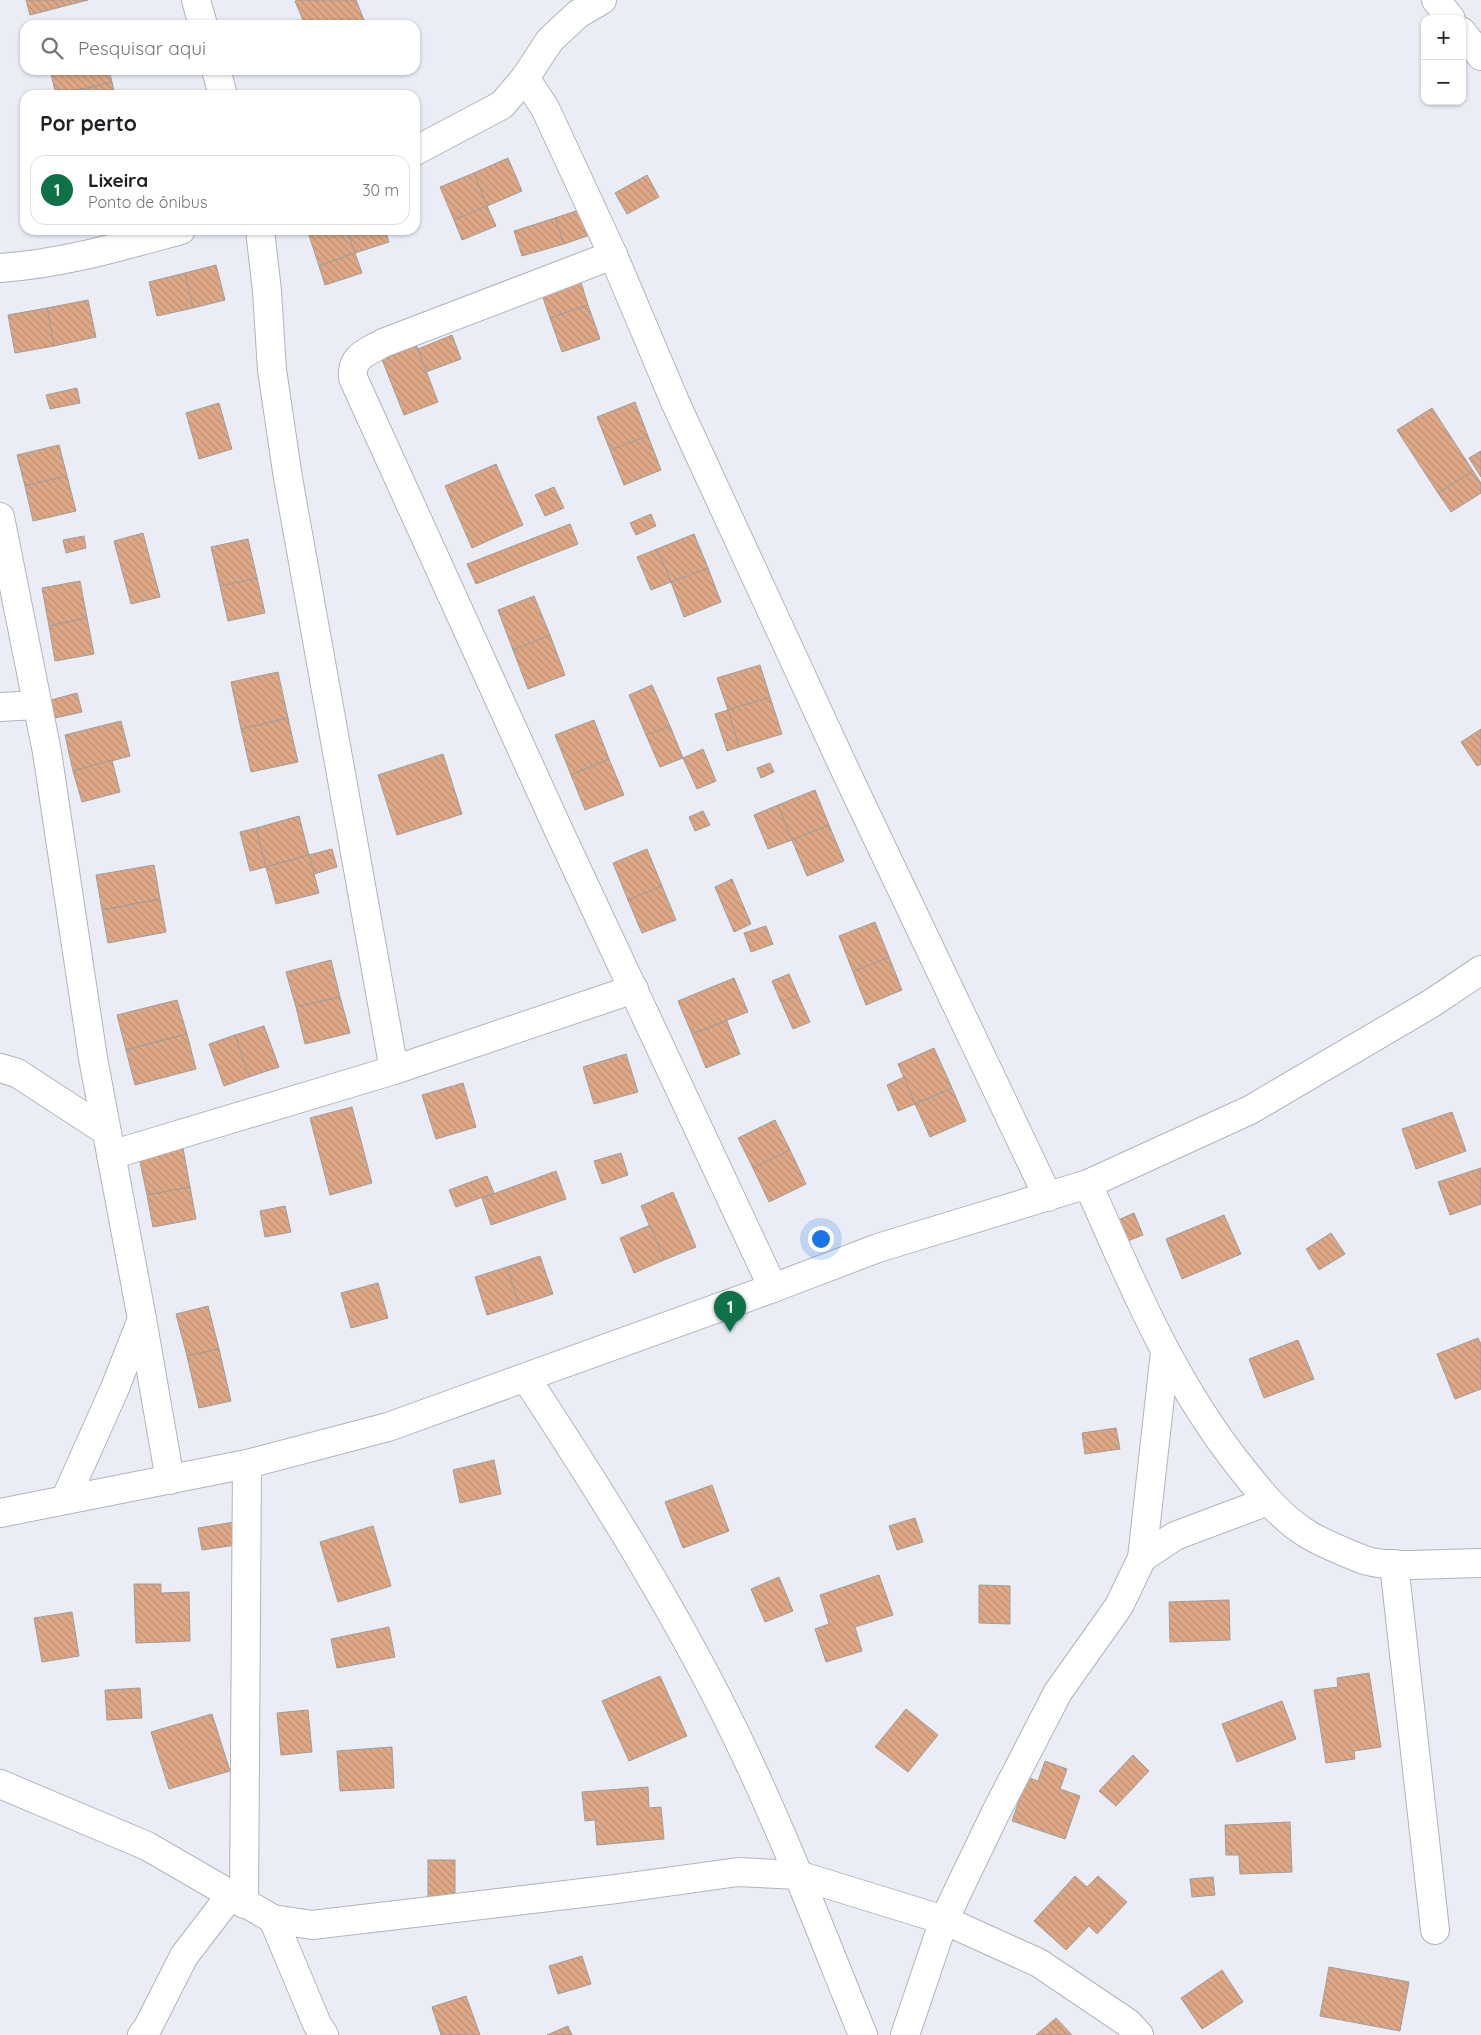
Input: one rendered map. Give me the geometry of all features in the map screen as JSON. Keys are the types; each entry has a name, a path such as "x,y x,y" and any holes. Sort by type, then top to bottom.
{"street":[{"path":"196,0 202,20"},
{"path":"420,148 502,105 524,78 550,40 578,14 602,0"},
{"path":"1436,0 1448,15"},
{"path":"1466,37 1481,56"},
{"path":"217,75 222,90"},
{"path":"524,78 544,108 614,255 680,413 845,770 1048,1197"},
{"path":"111,249 130,235"},
{"path":"0,268 30,266 111,249 163,235"},
{"path":"261,235 267,291 272,370 288,478 394,1070"},
{"path":"614,255 383,343 358,357 352,369 353,378 559,831 773,1288"},
{"path":"0,517 47,752 108,1143 142,1319 170,1480"},
{"path":"0,707 38,705"},
{"path":"0,1513 247,1464 388,1427 773,1288 878,1248 1088,1184 1250,1110 1432,1004 1481,970"},
{"path":"108,1143 394,1070 634,989"},
{"path":"0,1068 17,1074 108,1143"},
{"path":"1088,1184 1131,1282 1165,1352 1221,1443 1268,1501 1309,1535 1365,1560 1394,1564 1481,1563"},
{"path":"65,1500 115,1388 142,1319"},
{"path":"905,2035 944,1920 996,1812 1058,1692 1119,1606 1142,1558 1165,1352"},
{"path":"526,1378 592,1479 670,1608 746,1756 798,1875 863,2035"},
{"path":"142,2035 184,1956 237,1900 247,1464"},
{"path":"1142,1558 1175,1536 1268,1501"},
{"path":"1394,1564 1435,1930"},
{"path":"0,1784 146,1846 273,1919 312,1925 616,1889 738,1872 798,1875 944,1920 1039,1963 1128,2023 1140,2035"},
{"path":"273,1919 317,2024 324,2035"}],"building":[{"path":"26,0 88,0 30,15"},
{"path":"356,0 364,20 303,20 295,1"},
{"path":"51,75 110,75 112,82 78,90 55,90"},
{"path":"112,82 114,90 80,90"},
{"path":"508,158 522,191 487,206 474,173"},
{"path":"474,173 487,206 454,220 440,187"},
{"path":"647,175 659,197 627,214 615,193"},
{"path":"487,206 496,226 462,240 454,220"},
{"path":"582,209 590,235 564,244 555,218"},
{"path":"555,218 564,244 522,256 514,231"},
{"path":"309,235 349,235 355,253 319,266"},
{"path":"349,235 387,235 389,242 355,253"},
{"path":"355,253 362,273 325,285 319,266"},
{"path":"216,265 225,300 193,308 185,273"},
{"path":"185,273 193,308 157,316 149,282"},
{"path":"579,276 588,305 550,318 540,289"},
{"path":"88,300 96,337 54,346 47,308"},
{"path":"588,305 600,339 562,352 550,318"},
{"path":"47,308 54,346 15,353 8,315"},
{"path":"452,335 461,359 426,372 418,349"},
{"path":"414,339 438,402 404,415 379,352"},
{"path":"77,388 80,403 50,409 46,395"},
{"path":"635,402 648,436 610,450 597,417"},
{"path":"219,403 232,449 199,459 186,413"},
{"path":"1432,408 1473,471 1438,493 1397,430"},
{"path":"648,436 661,470 624,485 610,450"},
{"path":"59,445 67,476 25,486 17,455"},
{"path":"1481,451 1481,477 1469,458"},
{"path":"496,464 523,525 472,548 445,486"},
{"path":"1473,471 1481,483 1481,493 1451,512 1438,493"},
{"path":"67,476 76,511 33,521 25,486"},
{"path":"554,487 564,508 545,516 535,495"},
{"path":"651,514 656,526 636,535 630,523"},
{"path":"570,524 578,544 476,584 467,564"},
{"path":"143,533 160,597 131,604 114,541"},
{"path":"694,534 708,568 671,582 657,549"},
{"path":"84,536 86,548 66,553 63,540"},
{"path":"248,539 257,578 220,586 211,547"},
{"path":"657,549 671,582 651,590 637,557"},
{"path":"708,568 721,602 684,617 671,582"},
{"path":"257,578 265,613 228,621 220,586"},
{"path":"80,581 87,618 49,626 42,588"},
{"path":"534,596 550,635 513,650 498,610"},
{"path":"87,618 94,654 55,661 49,626"},
{"path":"550,635 565,675 528,689 513,650"},
{"path":"760,665 770,697 728,710 717,678"},
{"path":"278,672 288,718 241,729 231,682"},
{"path":"652,685 670,726 646,735 629,695"},
{"path":"77,693 82,712 55,718 51,700"},
{"path":"770,697 782,734 739,747 728,710"},
{"path":"728,710 739,747 727,751 715,714"},
{"path":"288,718 298,762 251,772 241,729"},
{"path":"594,720 609,759 571,775 555,735"},
{"path":"121,721 130,756 73,771 65,735"},
{"path":"670,726 683,758 660,767 646,735"},
{"path":"1481,729 1481,764 1477,766 1461,742"},
{"path":"703,749 716,781 697,789 683,758"},
{"path":"443,754 462,814 397,835 378,775"},
{"path":"609,759 624,795 585,810 571,775"},
{"path":"112,760 120,792 82,802 73,771"},
{"path":"770,763 774,772 761,778 757,768"},
{"path":"815,790 829,825 792,840 778,805"},
{"path":"778,805 792,840 768,849 754,815"},
{"path":"703,811 710,825 695,831 689,817"},
{"path":"299,816 309,855 266,867 256,828"},
{"path":"829,825 844,861 807,876 792,840"},
{"path":"256,828 266,867 250,871 240,832"},
{"path":"332,849 337,867 314,874 309,855"},
{"path":"647,849 662,886 628,900 613,863"},
{"path":"309,855 319,893 276,904 266,867"},
{"path":"154,865 160,899 102,910 96,875"},
{"path":"732,879 751,924 734,932 715,887"},
{"path":"662,886 676,920 642,933 628,900"},
{"path":"160,899 166,932 108,943 102,910"},
{"path":"875,922 889,957 853,972 839,936"},
{"path":"766,926 773,944 751,952 744,933"},
{"path":"889,957 902,990 866,1005 853,972"},
{"path":"331,960 340,997 296,1007 286,972"},
{"path":"789,974 798,995 781,1002 772,981"},
{"path":"734,978 748,1012 692,1034 678,1001"},
{"path":"798,995 810,1022 793,1029 781,1002"},
{"path":"340,997 350,1033 305,1044 296,1007"},
{"path":"177,1000 187,1034 126,1050 117,1015"},
{"path":"727,1021 740,1054 706,1068 692,1034"},
{"path":"264,1026 279,1067 249,1077 235,1035"},
{"path":"187,1034 196,1069 135,1085 126,1050"},
{"path":"235,1035 249,1077 224,1086 209,1044"},
{"path":"934,1048 952,1088 915,1104 898,1064"},
{"path":"626,1054 638,1092 594,1104 583,1067"},
{"path":"904,1077 915,1104 898,1111 887,1085"},
{"path":"463,1083 476,1127 436,1139 422,1095"},
{"path":"952,1088 966,1121 930,1137 915,1104"},
{"path":"352,1107 372,1183 330,1195 310,1118"},
{"path":"1452,1112 1466,1151 1416,1169 1402,1129"},
{"path":"775,1120 790,1150 753,1168 738,1138"},
{"path":"183,1148 190,1187 147,1195 139,1157"},
{"path":"790,1150 806,1184 769,1202 753,1168"},
{"path":"621,1153 628,1175 602,1184 594,1161"},
{"path":"1481,1168 1481,1204 1450,1215 1438,1182"},
{"path":"556,1171 566,1199 491,1225 482,1198"},
{"path":"487,1176 494,1193 456,1207 449,1190"},
{"path":"190,1187 196,1219 153,1227 147,1195"},
{"path":"673,1192 696,1247 664,1260 641,1206"},
{"path":"285,1206 291,1232 265,1237 260,1211"},
{"path":"1134,1213 1143,1235 1125,1242 1116,1221"},
{"path":"1224,1215 1241,1254 1182,1279 1166,1239"},
{"path":"650,1225 664,1260 634,1273 620,1238"},
{"path":"1331,1233 1345,1254 1319,1270 1306,1249"},
{"path":"540,1256 553,1294 519,1305 507,1267"},
{"path":"507,1267 519,1305 487,1315 475,1277"},
{"path":"378,1283 388,1318 351,1328 341,1293"},
{"path":"208,1306 219,1349 187,1356 176,1314"},
{"path":"1478,1338 1481,1344 1481,1389 1455,1399 1437,1354"},
{"path":"1298,1340 1314,1379 1264,1398 1249,1359"},
{"path":"219,1349 231,1401 199,1408 187,1356"},
{"path":"1116,1428 1120,1449 1085,1454 1082,1433"},
{"path":"494,1460 501,1494 460,1503 453,1470"},
{"path":"712,1485 729,1531 683,1548 665,1502"},
{"path":"915,1518 923,1542 897,1550 889,1526"},
{"path":"240,1521 243,1544 202,1550 198,1528"},
{"path":"373,1526 391,1586 338,1602 320,1542"},
{"path":"879,1575 893,1615 855,1627 862,1651 826,1662 815,1629 829,1624 820,1595"},
{"path":"779,1577 793,1611 765,1622 751,1589"},
{"path":"134,1584 161,1584 161,1593 189,1592 190,1641 136,1643"},
{"path":"979,1585 1010,1586 1010,1624 979,1623"},
{"path":"1229,1600 1230,1640 1170,1642 1169,1602"},
{"path":"72,1612 79,1656 42,1662 34,1618"},
{"path":"389,1627 395,1657 337,1668 331,1639"},
{"path":"1369,1673 1381,1747 1354,1751 1355,1759 1326,1763 1314,1690 1338,1687 1337,1678"},
{"path":"660,1676 687,1736 629,1761 602,1701"},
{"path":"140,1688 142,1718 107,1720 105,1690"},
{"path":"1282,1701 1296,1739 1237,1762 1222,1724"},
{"path":"906,1709 938,1735 908,1772 875,1747"},
{"path":"308,1710 312,1752 281,1755 277,1713"},
{"path":"212,1714 230,1771 169,1789 151,1732"},
{"path":"392,1747 394,1788 340,1791 337,1751"},
{"path":"1133,1755 1149,1771 1116,1806 1099,1791"},
{"path":"1045,1761 1067,1769 1060,1789 1080,1796 1065,1839 1012,1821 1027,1777 1038,1781"},
{"path":"648,1787 649,1808 661,1807 664,1839 597,1845 595,1820 585,1821 582,1792"},
{"path":"1290,1822 1292,1872 1240,1874 1239,1855 1226,1855 1225,1825"},
{"path":"428,1860 455,1860 455,1899 428,1899"},
{"path":"1075,1876 1087,1887 1098,1876 1127,1902 1097,1934 1089,1926 1066,1950 1034,1921"},
{"path":"1213,1877 1215,1895 1192,1897 1190,1879"},
{"path":"582,1956 591,1984 558,1994 549,1966"},
{"path":"1329,1967 1409,1982 1400,2031 1320,2016"},
{"path":"1222,1970 1243,2002 1202,2029 1181,1998"},
{"path":"466,1996 480,2035 441,2035 432,2007"},
{"path":"1056,2018 1072,2035 1036,2035"},
{"path":"568,2026 572,2035 547,2035"}],"place":[{"name":"Lixeira","path":"730,1332"}]}
